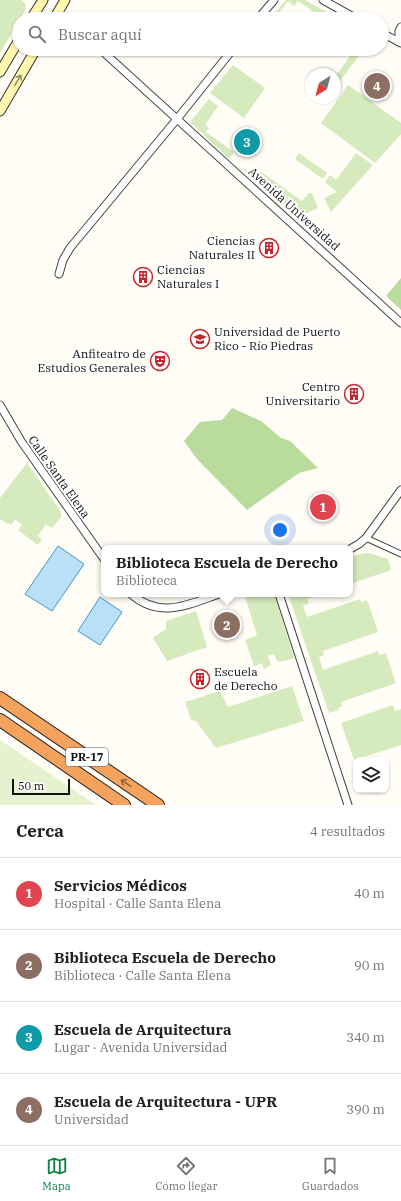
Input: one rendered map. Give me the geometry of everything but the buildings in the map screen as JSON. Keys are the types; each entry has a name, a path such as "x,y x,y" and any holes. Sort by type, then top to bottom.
{"highway":[{"path":"0,694 15,708"},
{"name":"PR-17","path":"0,698 158,805"},
{"name":"PR-17","path":"0,720 124,805"},
{"path":"0,728 28,740"}],"main road":[{"path":"61,12 65,0"},
{"path":"35,12 41,1"},
{"path":"0,72 12,52"},
{"path":"0,111 32,56"}],"street":[{"path":"264,12 274,0"},
{"path":"323,0 344,12"},
{"path":"389,36 400,41 399,31 401,27"},
{"name":"Avenida Universidad","path":"108,56 401,322"},
{"path":"59,274 63,260 70,248 227,56"},
{"name":"Calle Santa Elena","path":"0,405 21,441 101,555"},
{"path":"353,548 360,544 366,538 401,490"},
{"path":"366,538 401,554"},
{"path":"135,597 145,604 156,608 178,608 210,597"},
{"path":"280,597 348,805"}],"green space":[{"path":"0,0 22,0 26,9 24,12 12,12 12,33 0,53"},
{"path":"286,0 305,0 326,12 314,12 298,1 294,6 288,1 280,12 276,12"},
{"path":"350,56 359,56 341,80 341,69"},
{"path":"233,65 265,88 244,118 210,93"},
{"path":"348,85 401,123 401,134 375,163 321,123 334,104 341,104 341,95"},
{"path":"209,99 218,106 205,125 209,128 206,132 234,152 229,159 191,123"},
{"path":"299,153 327,173 323,179 295,159"},
{"path":"356,153 373,165 331,212 324,198 337,192 325,182 330,175 336,180"},
{"path":"245,169 256,177 260,171 302,201 309,193 312,193 318,208 298,217 244,170"},
{"path":"401,278 401,310 386,296"},
{"path":"232,408 261,421 281,438 290,441 318,468 299,473 247,510 197,459 184,441 200,422 222,420"},
{"path":"27,463 61,512 61,517 52,528 46,524 38,536 42,539 38,545 18,530 22,525 15,519 11,525 0,519 0,498"},
{"path":"369,553 388,559 391,570 353,583 353,556"},
{"path":"245,597 275,597 294,657 280,662 277,661 274,654 268,656 271,665 264,669 262,663 254,666 245,640 257,635"},
{"path":"289,597 313,597 307,599 309,603 303,606 307,617 360,599 361,602 367,600 378,632 323,651 324,655 319,657 323,670 378,651 379,655 386,653 396,683 341,702 342,706 338,708 339,710 329,713"},
{"path":"196,611 207,647 167,661 153,638 166,629 166,621"},
{"path":"292,686 304,721 216,748 196,721 191,720 185,702 220,691 228,707"},
{"path":"393,705 395,711 401,709 401,745 363,757 353,757 341,723"},
{"path":"0,740 96,805 0,805"}],"water":[{"path":"58,546 84,564 52,611 25,594"},
{"path":"100,597 122,612 100,645 78,631"}],"place":[{"name":"Escuela de Arquitectura - UPR","path":"377,86"},
{"name":"Escuela de Arquitectura","path":"247,142"},
{"name":"Ciencias Naturales II","path":"269,248"},
{"name":"Ciencias Naturales I","path":"143,277"},
{"name":"Universidad de Puerto Rico - Río Piedras","path":"200,339"},
{"name":"Anfiteatro de Estudios Generales","path":"160,361"},
{"name":"Centro Universitario","path":"354,394"},
{"name":"Servicios Médicos","path":"323,507"},
{"name":"Biblioteca Escuela de Derecho","path":"227,625"},
{"name":"Escuela de Derecho","path":"200,679"}]}
